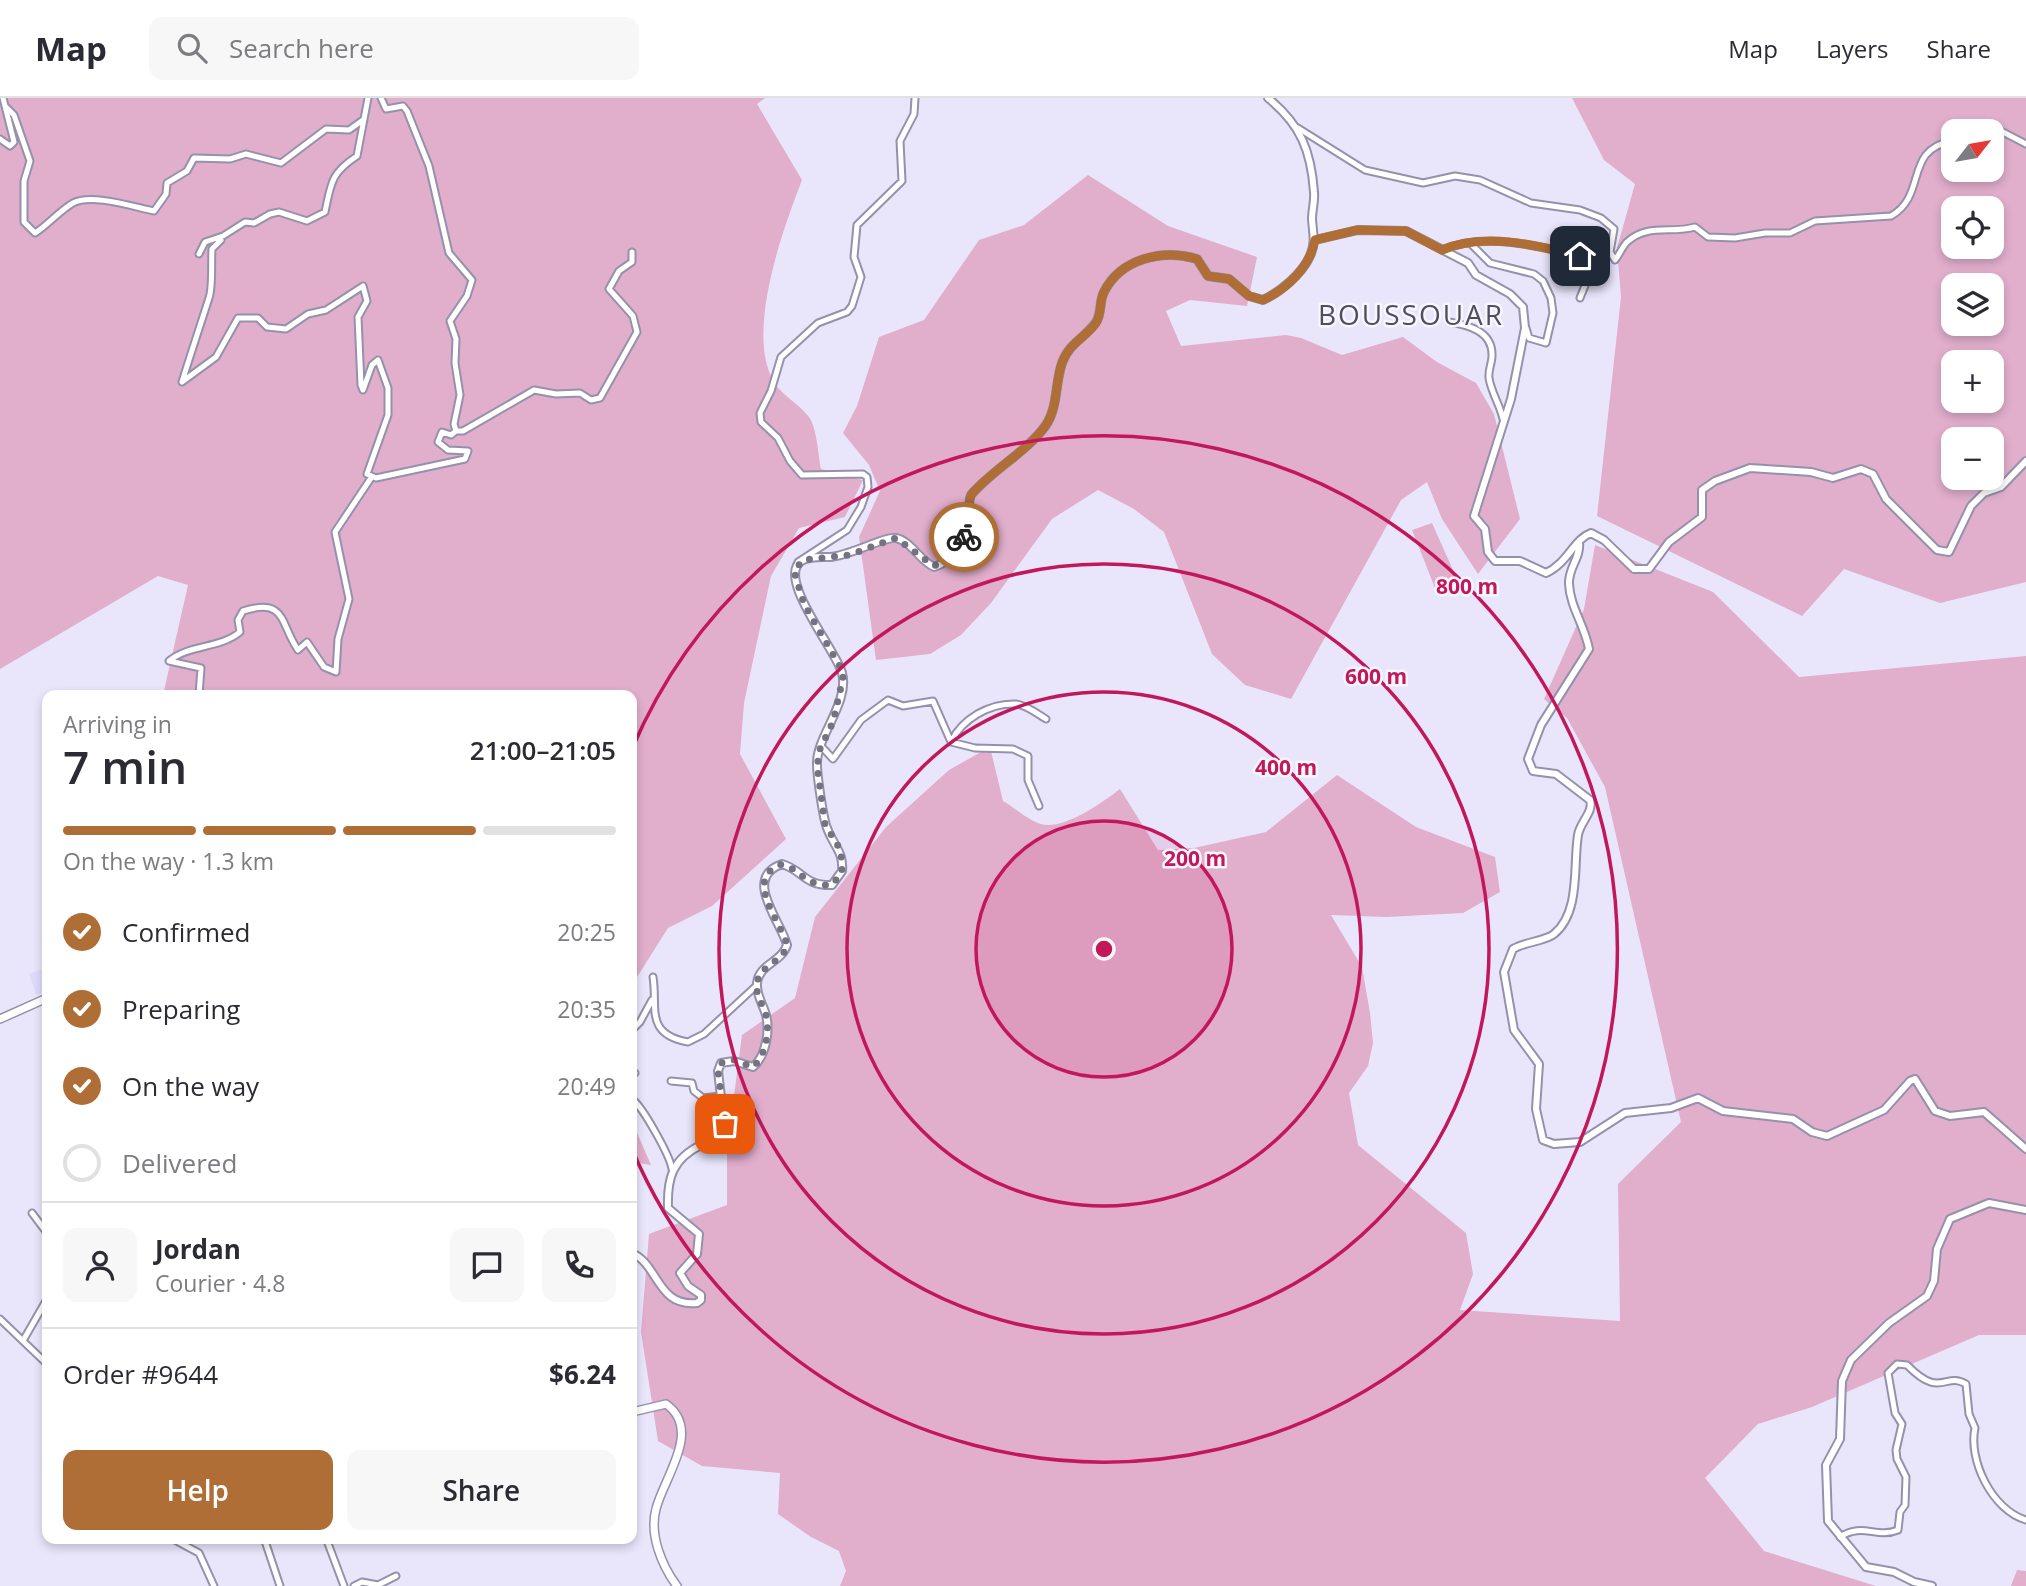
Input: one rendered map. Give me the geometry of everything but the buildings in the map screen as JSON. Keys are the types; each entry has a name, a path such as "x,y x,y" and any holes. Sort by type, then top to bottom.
{"main road":[{"path":"0,1019 42,1000"},
{"path":"637,1411 666,1404 672,1408 681,1428 678,1457 658,1503 654,1524 663,1564 677,1586"}],"street":[{"path":"0,139 10,146 14,142 3,98"},
{"path":"199,254 205,242 223,236 240,224 254,223 279,212 299,221 325,212 334,175 340,167 357,156 368,98"},
{"path":"381,98 387,109 403,106 407,111 429,166 449,253 472,279 467,296 450,321 456,339 455,363 460,395 454,424 456,431"},
{"path":"653,977 652,1000 660,1028 672,1037 688,1042 704,1034 756,986 764,968 779,959 787,945 765,897 763,882 767,873 782,864 810,883 832,885 842,872 841,851 825,824 817,766 821,746 833,722 843,678 839,664 804,604 794,571 804,556 847,530 856,517 868,483 863,474 803,474 790,461 778,438 761,422 760,413 771,391 781,358 818,323 847,312 852,306 861,277 854,257 857,225 902,181 899,148 903,132 917,108 915,98"},
{"path":"1269,98 1298,128 1365,170 1423,183 1463,176 1494,185 1531,203 1580,210 1601,218 1614,229 1610,252 1615,260 1629,240 1650,228 1684,230 1695,226 1709,237 1735,238 1765,233 1783,234 1815,221 1892,216 1899,211 1914,190 1916,169 1929,149 1941,145"},
{"path":"6,107 14,115 30,161 24,181 24,222 29,230 35,233 50,218 80,200 128,204 154,211 166,194 169,180 187,171 194,158 230,159 246,155 281,163 326,129 349,130 363,120"},
{"path":"796,565 808,558 849,555 890,538 901,540 934,566 950,559 970,526 968,502 971,495 1044,428 1052,412 1057,382 1068,350 1096,323 1102,294 1107,286 1136,261 1162,255 1197,259 1208,276 1229,279 1249,296 1263,300 1299,272 1309,259 1315,240 1314,193 1307,148 1298,128"},
{"path":"2004,133 2026,144"},
{"path":"240,224 212,249 210,296 202,311 195,349 182,382 216,357 238,318 258,318 267,327 286,328 308,314 326,310 363,286 367,301 358,317 361,385 363,390 372,365 378,360 388,388 388,415 369,463 367,474 371,478"},
{"path":"1315,240 1357,230 1406,231 1468,263 1476,275 1518,300 1526,314 1511,399 1474,516 1487,535 1491,558 1501,562 1520,561 1546,573 1563,562 1585,535 1597,535 1623,562 1642,571 1653,565 1669,542 1702,517 1702,490 1715,481 1750,468 1811,472 1833,478 1861,469 1873,474 1886,499 1937,550 1949,552 1970,506 1984,493 2001,487 2026,461"},
{"path":"1442,250 1467,242 1538,247 1587,258 1592,265 1591,272 1580,298"},
{"path":"1467,242 1478,248 1490,263 1534,274 1546,286 1553,313 1546,343 1530,338 1525,323"},
{"path":"199,690 201,668 169,661 187,650 231,639 240,632 238,620 243,611 251,608 273,609 278,612 286,622 298,650 307,642 324,667 335,672 338,639 349,599 335,532 371,478 465,460 468,451 448,450 438,442 442,432 451,435 456,431 463,431 534,390 556,394 580,393 590,400 600,398 637,332 633,316 609,289 620,271 632,262 632,252"},
{"path":"1449,322 1476,329 1488,339 1492,357 1489,380 1500,402 1503,419"},
{"path":"1579,542 1580,550 1569,575 1569,588 1589,649 1541,725 1528,759 1534,771 1560,776 1590,800 1591,808 1578,833 1574,888 1561,925 1550,936 1513,949 1504,972 1514,1030 1539,1064 1536,1109 1542,1140 1554,1144 1580,1142 1625,1113 1671,1108 1698,1098 1723,1111 1793,1119 1812,1132 1827,1136 1884,1110 1910,1081 1915,1079 1935,1111 1950,1116 1984,1112 2026,1149"},
{"path":"821,746 834,759 861,720 888,701 903,706 933,701 951,741 975,748 1001,747 1028,757 1028,780 1039,806"},
{"path":"951,741 964,721 995,708 1016,704 1046,719"},
{"path":"672,1169 698,1147 724,1132 720,1096 721,1063 734,1060 753,1067 765,1049 767,1024 756,986"},
{"path":"637,1025 652,1000"},
{"path":"671,1081 692,1083 694,1091 703,1098 720,1096"},
{"path":"637,1104 669,1156 672,1169 668,1208 677,1219 695,1229 701,1240 693,1260 680,1273 688,1286 701,1295 701,1300 697,1303 679,1303 637,1258"},
{"path":"1932,1586 1914,1582 1894,1572 1866,1567 1828,1521 1826,1465 1840,1439 1842,1381 1851,1360 1889,1323 1927,1296 1934,1281 1937,1249 1950,1219 1989,1203 2026,1210"},
{"path":"32,1213 42,1226"},
{"path":"24,1339 42,1308"},
{"path":"0,1319 42,1359"},
{"path":"1840,1537 1855,1529 1882,1534 1898,1530 1900,1512 1905,1505 1906,1477 1897,1459 1902,1424 1895,1413 1888,1373 1897,1364 1907,1364 1920,1378 1932,1384 1960,1380 1966,1384 1969,1414 1975,1428 1972,1441 1977,1463 2001,1506 2026,1520"},
{"path":"183,1544 200,1553 214,1586"},
{"path":"266,1544 280,1586"},
{"path":"328,1544 344,1586"},
{"path":"354,1586 362,1581 377,1585 396,1576"}],"shaded area":[{"path":"0,98 765,98 757,104 802,180 778,249 766,303 763,329 770,374 782,392 804,411 812,422 821,469 863,480 845,517 799,528 771,576 744,703 740,754 786,839 712,906 668,928 637,977 637,690 164,690 188,585 158,576 0,669"},
{"path":"1572,98 2026,98 2026,582 1940,603 1844,569 1802,616 1597,516 1621,297 1617,248 1635,184 1604,160"},
{"path":"1088,175 1168,226 1257,257 1247,306 1190,300 1166,311 1181,346 1286,335 1301,338 1342,355 1403,337 1437,362 1476,383 1494,414 1520,519 1478,574 1442,519 1427,482 1401,500 1291,699 1245,685 1212,654 1164,532 1134,509 1098,490 1052,519 991,603 961,635 930,654 876,660 859,537 880,491 869,465 843,433 857,406 879,337 924,320 979,240 1024,225"},
{"path":"1432,523 1457,579 1435,588 1412,530"},
{"path":"1595,545 1713,592 1799,677 2026,656 2026,1335 1979,1335 1812,1407 1758,1424 1705,1478 1764,1551 1876,1586 840,1586 846,1571 839,1551 811,1537 778,1514 780,1473 702,1466 658,1441 641,1332 649,1234 727,1205 727,1149 742,1035 795,998 815,917 886,827 949,770 990,747 1003,801 1026,817 1041,824 1060,823 1082,814 1120,789 1158,850 1194,848 1266,832 1337,775 1416,827 1495,857 1500,892 1463,913 1387,917 1331,915 1362,967 1370,1013 1373,1043 1368,1066 1349,1093 1358,1145 1466,1233 1473,1274 1460,1310 1620,1321 1618,1184 1681,1122 1605,787 1567,718 1544,699 1584,609"},
{"path":"42,969 42,993 36,995 29,974"},
{"path":"637,1133 651,1165 637,1163"},
{"path":"2017,1570 2026,1571 2026,1586 2011,1586"}],"way so far":[{"path":"725,1124 718,1071 721,1063 727,1060 753,1067 759,1062 765,1049 767,1024 756,986 764,968 786,951 785,936 765,897 763,882 767,873 782,864 810,883 832,885 842,872 841,851 825,824 817,766 817,757 833,722 843,678 842,670 804,604 795,577 796,565 808,558 849,555 896,538 929,565 934,566 950,559 964,537"}],"district":[{"name":"BOUSSOUAR","path":"1411,314"}],"route":[{"path":"964,537 970,526 968,502 971,495 1044,428 1052,412 1062,362 1068,350 1075,340 1096,323 1102,294 1107,286 1118,274 1144,257 1162,255 1197,259 1208,276 1229,279 1249,296 1263,300 1299,272 1309,259 1315,240 1357,230 1406,231 1419,235 1442,250 1458,243 1478,240 1552,249 1580,256"}]}
